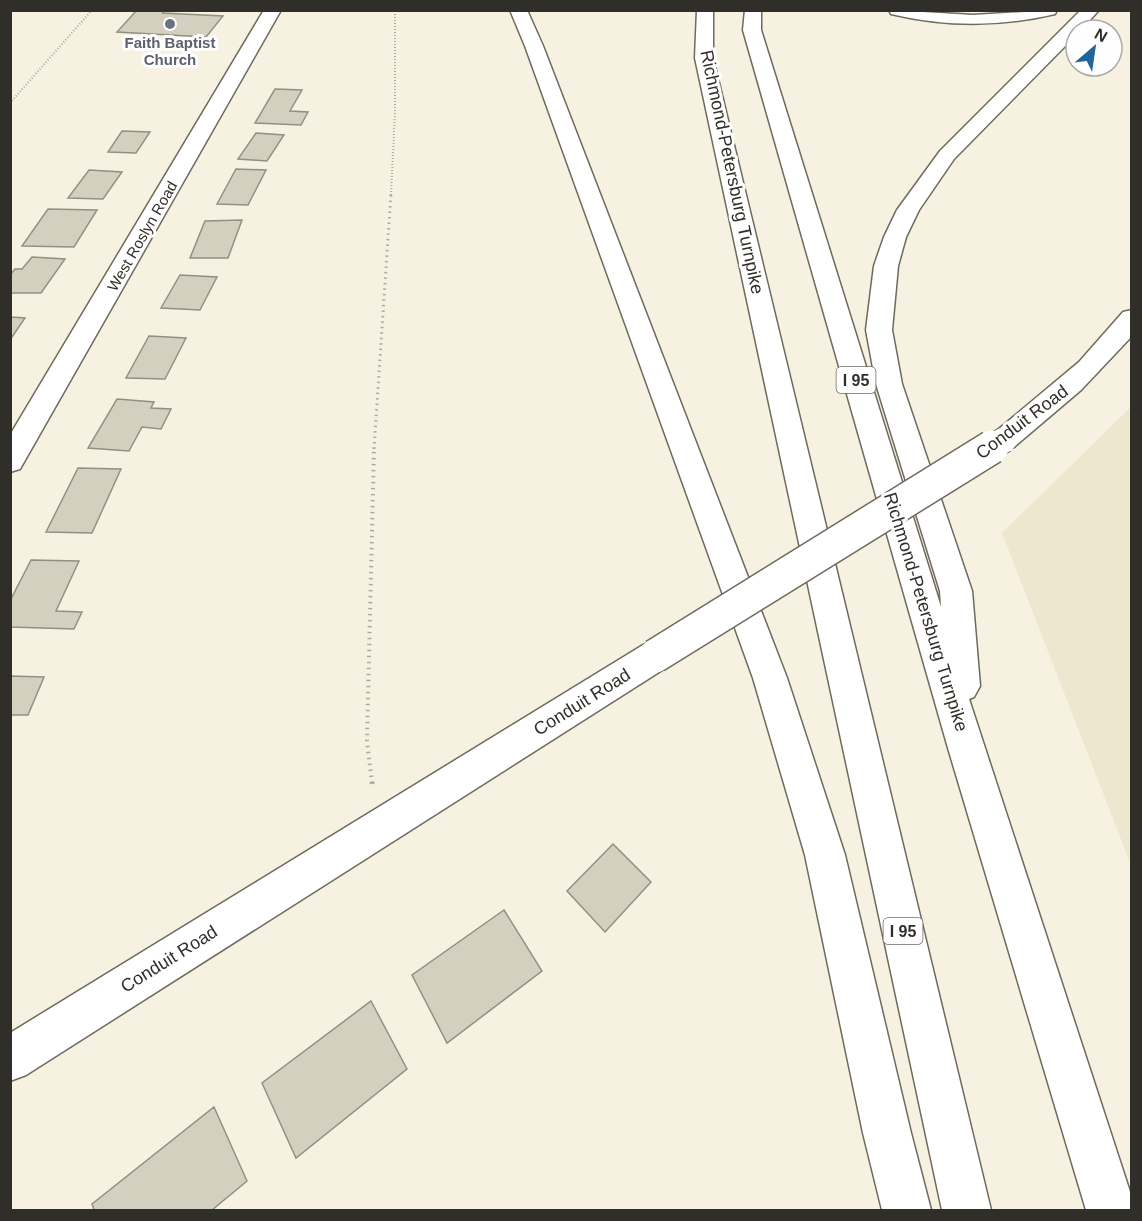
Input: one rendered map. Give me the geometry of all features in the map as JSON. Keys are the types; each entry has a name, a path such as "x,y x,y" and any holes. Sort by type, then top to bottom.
{"main road":[{"name":"West Roslyn Road","path":"10,460 273,10"},
{"path":"518,10 534,46 770,678 825,855 887,1133 907,1210"},
{"name":"Richmond-Petersburg Turnpike","path":"705,10 704,58 967,1210"},
{"name":"Richmond-Petersburg Turnpike","path":"753,10 752,30 966,748 1111,1210"},
{"path":"897,10 934,17 975,19 1014,17 1049,10"},
{"path":"966,748 956,591 889,384 879,330 886,266 895,237 908,210 947,155 1091,10"},
{"name":"Conduit Road","path":"10,1059 377,828 1004,440 1072,384 1120,335 1131,318"}],"path":[{"path":"10,103 92,10"},
{"path":"377,828 367,741 375,421 391,177 396,53 395,10"}],"shaded area":[{"path":"1131,407 1131,865 1002,533"}],"building":[{"name":"Faith Baptist Church","path":"137,10 165,10 163,13 223,16 206,37 117,32"},
{"path":"275,89 302,90 290,111 308,112 301,125 255,123"},
{"path":"122,131 150,132 136,153 108,152"},
{"path":"256,133 284,135 267,161 238,159"},
{"path":"236,169 266,170 248,205 217,204"},
{"path":"89,170 122,172 103,199 68,198"},
{"path":"48,209 97,210 74,247 22,246"},
{"path":"242,220 228,258 190,258 205,221"},
{"path":"32,257 65,259 41,293 10,293 10,275 15,269 22,269"},
{"path":"180,275 217,277 200,310 161,308"},
{"path":"10,317 25,318 10,340"},
{"path":"149,336 186,338 165,379 126,378"},
{"path":"117,399 154,402 151,408 171,409 161,429 142,427 129,451 88,448"},
{"path":"78,468 121,469 92,533 46,532"},
{"path":"31,560 79,561 56,611 82,612 74,629 10,627 10,601"},
{"path":"10,676 44,677 28,715 10,715"},
{"path":"613,844 651,882 605,932 567,891"},
{"path":"504,910 542,971 447,1043 412,975"},
{"path":"371,1001 407,1069 296,1158 262,1083"},
{"path":"214,1107 247,1181 212,1210 94,1210 92,1204"}],"place":[{"name":"Faith Baptist Church","path":"170,24"}]}
